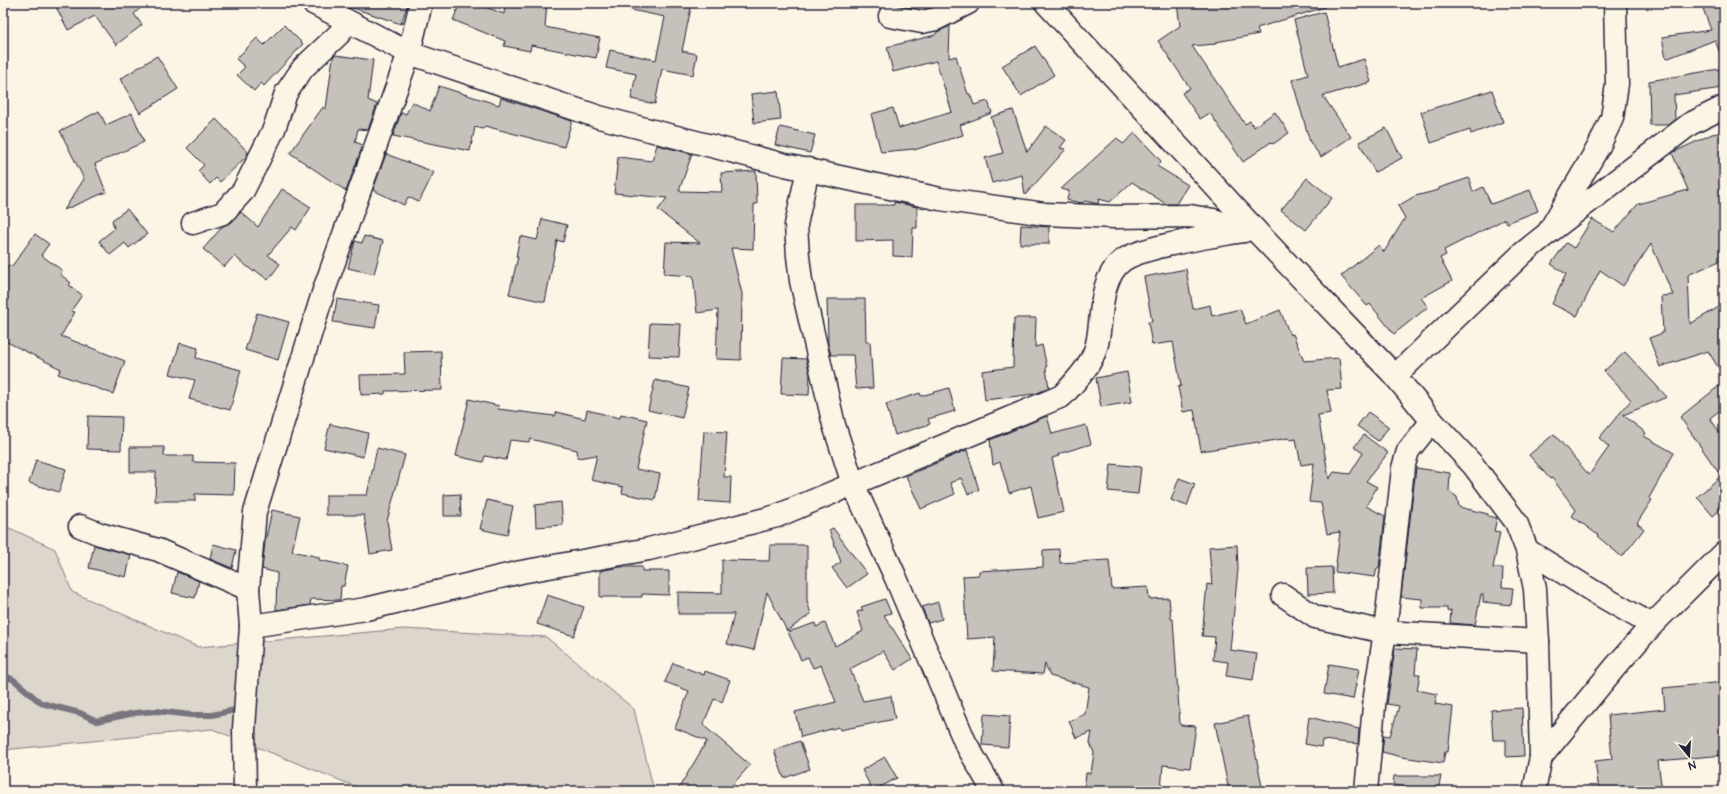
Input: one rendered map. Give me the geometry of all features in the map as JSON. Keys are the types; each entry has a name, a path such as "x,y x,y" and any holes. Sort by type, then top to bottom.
{"street":[{"path":"313,3 409,53 599,117 659,134 940,199 1045,214 1190,216 1214,220 1251,232"},
{"path":"245,791 244,730 251,626 248,589 255,512 327,283 409,53 421,3"},
{"path":"890,16 922,22 936,19 968,3"},
{"path":"1046,3 1251,232 1395,376 1432,421 1472,465 1516,522 1527,550 1535,589 1541,757 1534,791"},
{"path":"1548,233 1599,146 1612,118 1617,84 1615,3"},
{"path":"193,223 222,213 243,191 274,129 286,93 303,68 338,34 347,22"},
{"path":"1395,376 1523,253 1690,124 1724,107"},
{"path":"808,169 796,225 801,281 834,425 853,484 895,576 962,735 993,791"},
{"path":"251,626 366,608 520,572 649,549 777,516 1062,396 1086,369 1094,351 1097,344 1103,299 1108,280 1122,261 1138,252 1251,232"},
{"path":"1366,791 1375,696 1385,632 1403,468 1408,451 1432,421"},
{"path":"80,526 100,534 158,550 248,589"},
{"path":"1527,550 1596,593 1652,625"},
{"path":"1541,757 1652,625 1720,565"},
{"path":"1283,595 1315,618 1385,632 1538,641"}],"shaded area":[{"path":"3,525 55,549 72,592 198,647 404,629 546,637 634,709 654,791 372,791 349,784 212,729 3,750"}],"building":[{"path":"54,3 146,3 134,14 142,25 116,45 95,16 68,30"},
{"path":"348,3 408,3 401,24 347,6"},
{"path":"460,3 475,3 504,14 505,3 547,3 545,27 600,38 596,58 531,45 530,51 504,46 505,41 453,20"},
{"path":"632,3 692,3 682,51 697,54 693,75 662,69 655,104 631,99 636,74 606,68 610,50 656,60 665,17 631,10"},
{"path":"1177,3 1325,3 1325,7 1257,28 1259,34 1216,42 1216,44 1192,46 1245,124 1250,121 1254,127 1275,112 1289,133 1273,144 1271,142 1243,162 1210,113 1200,119 1182,93 1190,88 1158,41 1180,26"},
{"path":"1701,3 1724,3 1724,59 1722,59 1715,40 1666,59 1662,37 1711,30"},
{"path":"1324,12 1338,67 1364,59 1371,82 1323,96 1351,137 1321,157 1310,142 1292,80 1308,75 1294,20"},
{"path":"284,25 303,44 264,86 261,83 254,91 237,75 245,67 236,59 257,38 264,45"},
{"path":"950,26 949,58 956,56 968,94 970,94 974,105 988,101 992,113 960,125 963,135 914,150 881,152 871,114 893,108 899,128 952,112 936,61 893,72 887,47 935,35 937,32"},
{"path":"1035,46 1054,75 1021,96 1002,66"},
{"path":"335,55 373,60 368,100 377,104 368,130 358,129 355,142 363,145 346,191 290,153 323,107 326,109 333,57"},
{"path":"157,56 178,89 140,113 120,79"},
{"path":"1719,69 1722,88 1674,95 1675,120 1669,125 1650,125 1649,81"},
{"path":"439,86 499,105 501,98 572,121 564,147 485,126 483,129 475,127 470,151 393,136 401,113 406,114 412,102 430,111"},
{"path":"1492,90 1503,122 1471,134 1470,130 1431,143 1421,112"},
{"path":"778,91 781,120 754,123 751,94"},
{"path":"1013,110 1027,152 1046,126 1066,140 1060,148 1066,149 1025,195 1022,175 992,183 985,158 1003,153 991,117"},
{"path":"99,111 106,125 132,113 144,142 95,164 106,192 64,210 84,179 60,131"},
{"path":"216,119 248,152 246,157 220,182 216,178 210,184 198,171 204,165 187,148"},
{"path":"780,127 815,135 810,153 775,145"},
{"path":"1386,128 1402,158 1375,172 1359,142"},
{"path":"1724,132 1724,259 1688,275 1690,324 1724,304 1724,377 1708,351 1660,367 1649,338 1663,333 1661,296 1673,295 1651,244 1623,286 1600,270 1577,316 1552,304 1566,274 1551,264 1566,243 1574,248 1592,219 1614,232 1638,204 1688,190 1672,153 1712,134"},
{"path":"1135,133 1161,161 1157,166 1188,185 1176,204 1166,204 1132,182 1110,202 1099,199 1098,204 1085,201 1082,203 1067,200 1069,191 1061,189 1117,138 1123,144"},
{"path":"657,145 692,154 679,191 722,192 721,173 756,171 757,204 754,204 753,249 731,248 742,294 741,360 716,359 718,310 697,313 693,276 664,274 666,242 700,243 658,210 667,198 614,193 618,157 652,161"},
{"path":"386,154 434,172 419,202 408,197 404,205 373,190"},
{"path":"1307,178 1332,198 1306,230 1281,210"},
{"path":"1469,178 1473,192 1483,187 1491,204 1530,190 1538,211 1507,223 1505,219 1444,250 1446,255 1440,258 1452,281 1421,298 1428,307 1394,334 1370,304 1367,306 1341,276 1379,245 1384,252 1405,218 1398,206 1415,196 1439,190 1439,188"},
{"path":"282,189 311,207 296,230 292,227 268,255 280,264 268,280 255,270 254,272 234,256 224,267 203,249 223,226 232,222 241,212 258,227"},
{"path":"894,202 917,207 917,228 913,228 912,257 893,256 893,240 856,241 856,205 894,205"},
{"path":"127,209 147,234 129,248 125,243 110,255 99,241 114,229 112,220"},
{"path":"542,219 567,225 563,242 557,240 545,302 509,294 518,257 516,257 520,236 537,240"},
{"path":"1021,225 1049,227 1049,244 1020,244"},
{"path":"35,234 49,244 41,255 63,271 60,274 71,283 69,285 82,295 71,311 75,312 61,336 125,361 113,394 58,374 61,369 3,340 3,274 9,265 12,266"},
{"path":"364,236 383,241 374,274 348,268 355,241 362,243"},
{"path":"1186,269 1193,309 1210,305 1212,316 1240,309 1246,324 1280,310 1290,335 1293,334 1304,361 1339,358 1342,389 1327,390 1331,413 1318,415 1329,479 1334,472 1350,474 1363,453 1354,447 1364,435 1388,453 1366,481 1377,487 1366,506 1385,516 1379,568 1377,568 1375,577 1335,572 1340,532 1327,534 1321,503 1309,502 1314,463 1301,465 1296,439 1290,440 1289,438 1201,451 1194,410 1183,412 1178,387 1181,386 1173,342 1152,345 1148,322 1152,322 1144,277"},
{"path":"337,299 379,305 375,328 333,322"},
{"path":"827,299 865,299 866,342 870,342 873,388 856,389 853,355 831,355 828,344"},
{"path":"257,313 289,322 278,360 245,350"},
{"path":"1014,318 1036,318 1035,347 1042,345 1047,367 1049,388 1035,394 985,400 982,371 1013,367"},
{"path":"650,323 681,324 679,357 648,356"},
{"path":"180,343 198,348 196,358 241,370 230,410 189,399 195,380 170,374"},
{"path":"441,351 442,390 385,391 385,394 361,395 360,375 405,374 404,352"},
{"path":"1625,352 1667,397 1623,415 1646,433 1644,436 1674,453 1649,498 1652,500 1637,523 1644,529 1622,557 1597,536 1598,535 1572,516 1576,510 1552,478 1550,479 1529,455 1554,434 1589,475 1609,447 1599,438 1631,400 1604,371"},
{"path":"783,358 806,359 810,374 809,395 781,394"},
{"path":"1127,372 1132,402 1101,407 1096,378"},
{"path":"655,380 689,388 682,418 648,410"},
{"path":"1724,382 1724,407 1710,418 1724,439 1724,506 1713,516 1697,497 1721,476 1680,417"},
{"path":"949,388 955,411 928,419 930,424 895,435 886,404 920,393 921,396"},
{"path":"469,399 499,406 498,409 555,416 556,412 585,419 587,410 620,418 621,414 647,420 636,469 660,474 655,500 622,493 623,487 591,480 597,455 578,458 577,450 530,439 529,442 510,440 506,460 485,456 483,462 456,456"},
{"path":"1368,412 1389,427 1378,441 1357,426"},
{"path":"88,416 122,417 121,450 87,449"},
{"path":"1047,416 1052,434 1086,425 1091,444 1058,454 1059,456 1052,458 1064,512 1038,518 1031,486 1009,493 1000,462 993,465 990,440"},
{"path":"330,424 368,433 363,457 324,448"},
{"path":"704,431 727,432 724,477 731,477 730,503 699,501"},
{"path":"130,447 164,447 164,456 193,456 193,462 235,463 234,495 195,494 195,501 155,501 156,472 130,472"},
{"path":"377,448 405,455 387,521 392,550 370,554 364,515 326,515 326,495 367,495"},
{"path":"967,450 979,490 968,494 961,478 950,483 955,494 921,509 906,476"},
{"path":"36,460 66,469 59,492 29,483"},
{"path":"1111,464 1141,467 1138,494 1108,491"},
{"path":"1416,468 1450,473 1449,491 1457,497 1459,507 1488,514 1488,516 1497,518 1494,531 1500,532 1493,568 1503,568 1502,587 1513,588 1511,605 1483,602 1483,594 1481,594 1475,625 1450,623 1451,610 1447,611 1447,608 1422,608 1422,599 1401,597"},
{"path":"1179,478 1195,484 1187,506 1171,500"},
{"path":"460,494 461,516 444,516 444,495"},
{"path":"487,500 513,506 507,535 480,529"},
{"path":"561,502 563,525 536,527 535,505"},
{"path":"272,510 300,516 292,551 319,557 319,560 348,566 344,586 341,586 340,600 311,599 310,605 276,610 277,573 262,569 265,542"},
{"path":"833,528 867,574 847,588 832,568 841,562 829,530"},
{"path":"213,544 236,550 232,568 210,559"},
{"path":"94,545 131,555 126,577 89,568"},
{"path":"770,545 807,545 807,601 811,614 787,631 767,592 754,650 727,644 734,614 678,614 678,592 722,593 722,560 769,561"},
{"path":"1237,545 1238,569 1230,650 1257,654 1253,680 1226,676 1228,662 1213,660 1215,637 1202,636 1207,584 1212,585 1209,547"},
{"path":"1059,549 1060,563 1109,560 1112,589 1148,587 1149,599 1169,598 1171,619 1173,619 1180,725 1196,726 1190,768 1163,765 1161,791 1084,791 1086,773 1091,773 1094,753 1090,743 1092,732 1076,738 1069,721 1085,714 1089,687 1050,676 1045,664 1043,674 993,671 995,637 967,639 963,576 979,575 979,571 1043,567 1043,550"},
{"path":"620,567 642,567 642,571 669,571 669,595 642,594 642,597 600,597 600,571"},
{"path":"1332,567 1333,593 1308,594 1307,568"},
{"path":"177,572 199,581 195,598 172,593"},
{"path":"547,595 584,607 574,636 537,624"},
{"path":"885,599 891,613 884,615 912,659 895,670 883,651 850,669 863,701 891,696 895,719 840,730 839,727 801,737 795,712 836,702 821,665 813,668 808,657 801,660 788,632 815,623 816,627 825,623 835,646 863,631 857,612 863,610 861,607"},
{"path":"938,602 942,619 928,623 922,607"},
{"path":"1395,648 1417,649 1415,674 1420,674 1417,690 1437,694 1435,704 1453,707 1448,752 1445,752 1443,763 1402,757 1382,752 1384,735 1390,736 1399,706 1387,704"},
{"path":"673,663 704,675 705,671 730,680 722,702 714,699 703,725 750,765 727,791 677,791 707,741 675,728 689,691 665,682"},
{"path":"1329,664 1359,669 1353,699 1324,694"},
{"path":"1724,682 1724,755 1658,761 1662,791 1599,791 1595,761 1612,759 1608,715 1665,709 1663,688"},
{"path":"1522,708 1524,756 1506,757 1506,740 1493,740 1491,710"},
{"path":"984,714 1010,716 1008,747 982,745"},
{"path":"1248,716 1263,791 1229,791 1215,723"},
{"path":"1309,717 1359,729 1358,744 1322,740 1321,747 1305,744"},
{"path":"800,741 810,769 784,778 774,750"},
{"path":"885,757 897,778 873,791 862,770"},
{"path":"1394,776 1441,776 1438,791 1393,785"}],"waterway":[{"path":"3,675 14,680 41,703 80,713 97,721 135,713 156,711 191,715 212,715 235,710"}]}
